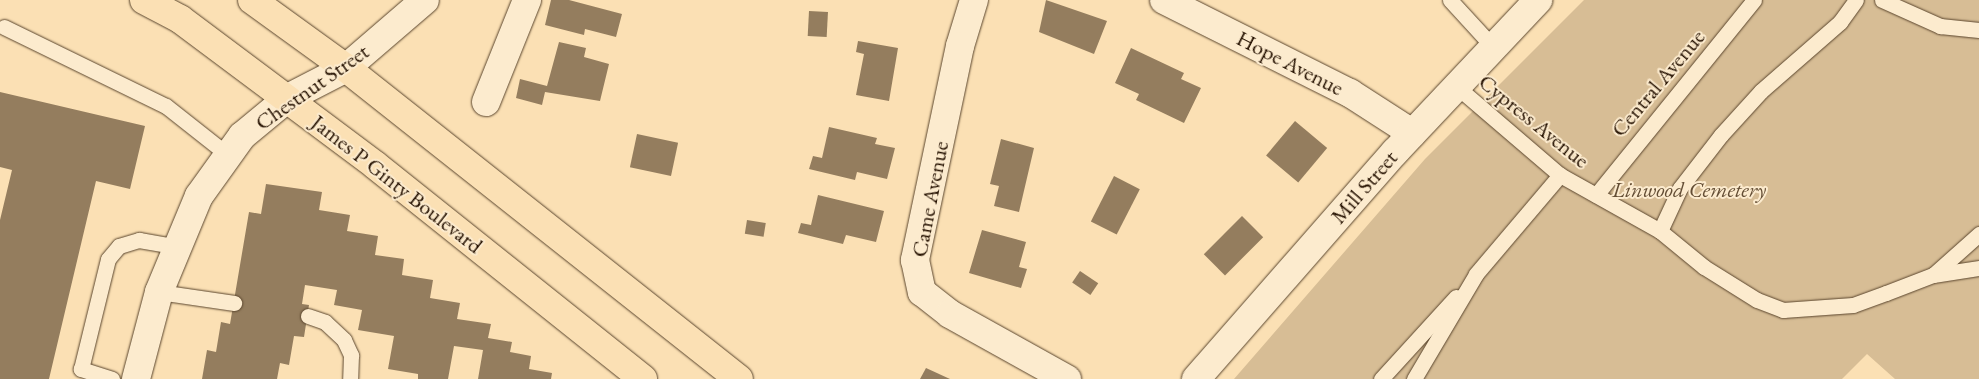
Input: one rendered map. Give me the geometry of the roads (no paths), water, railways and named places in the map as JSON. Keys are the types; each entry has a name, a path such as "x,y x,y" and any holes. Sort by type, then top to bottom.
{"main road":[{"name":"James P Ginty Boulevard","path":"144,0 180,19 288,98 643,379"},
{"path":"252,0 346,68 739,379"}],"street":[{"name":"Chestnut Street","path":"136,379 159,292 199,196 242,136 288,98 346,68 426,0"},
{"path":"486,102 526,0"},
{"name":"Came Avenue","path":"974,0 960,46 915,260 922,292 950,314 1067,379"},
{"name":"Hope Avenue","path":"1164,0 1350,93 1412,133"},
{"name":"Mill Street","path":"1196,379 1412,133 1538,0"}],"lane":[{"path":"1450,0 1493,47"},
{"name":"Central Avenue","path":"1596,195 1754,0"},
{"path":"1660,231 1680,188 1721,135 1761,91 1840,22 1856,0"},
{"path":"1882,0 1940,26 1979,30"},
{"path":"4,27 166,106 228,155"},
{"name":"Cypress Avenue","path":"1456,86 1560,175 1660,231 1712,271 1757,300 1783,310 1853,306 1932,275 1979,234"},
{"path":"1381,379 1476,274 1560,175"},
{"path":"112,379 81,369 108,259 119,246 139,240 178,247"},
{"path":"1932,275 1979,268"},
{"path":"1414,379 1476,274"},
{"path":"159,292 234,303"},
{"path":"308,316 325,322 344,340 351,356 350,379"}],"park label":[{"name":"Linwood Cemetery","path":"1689,190"}]}
